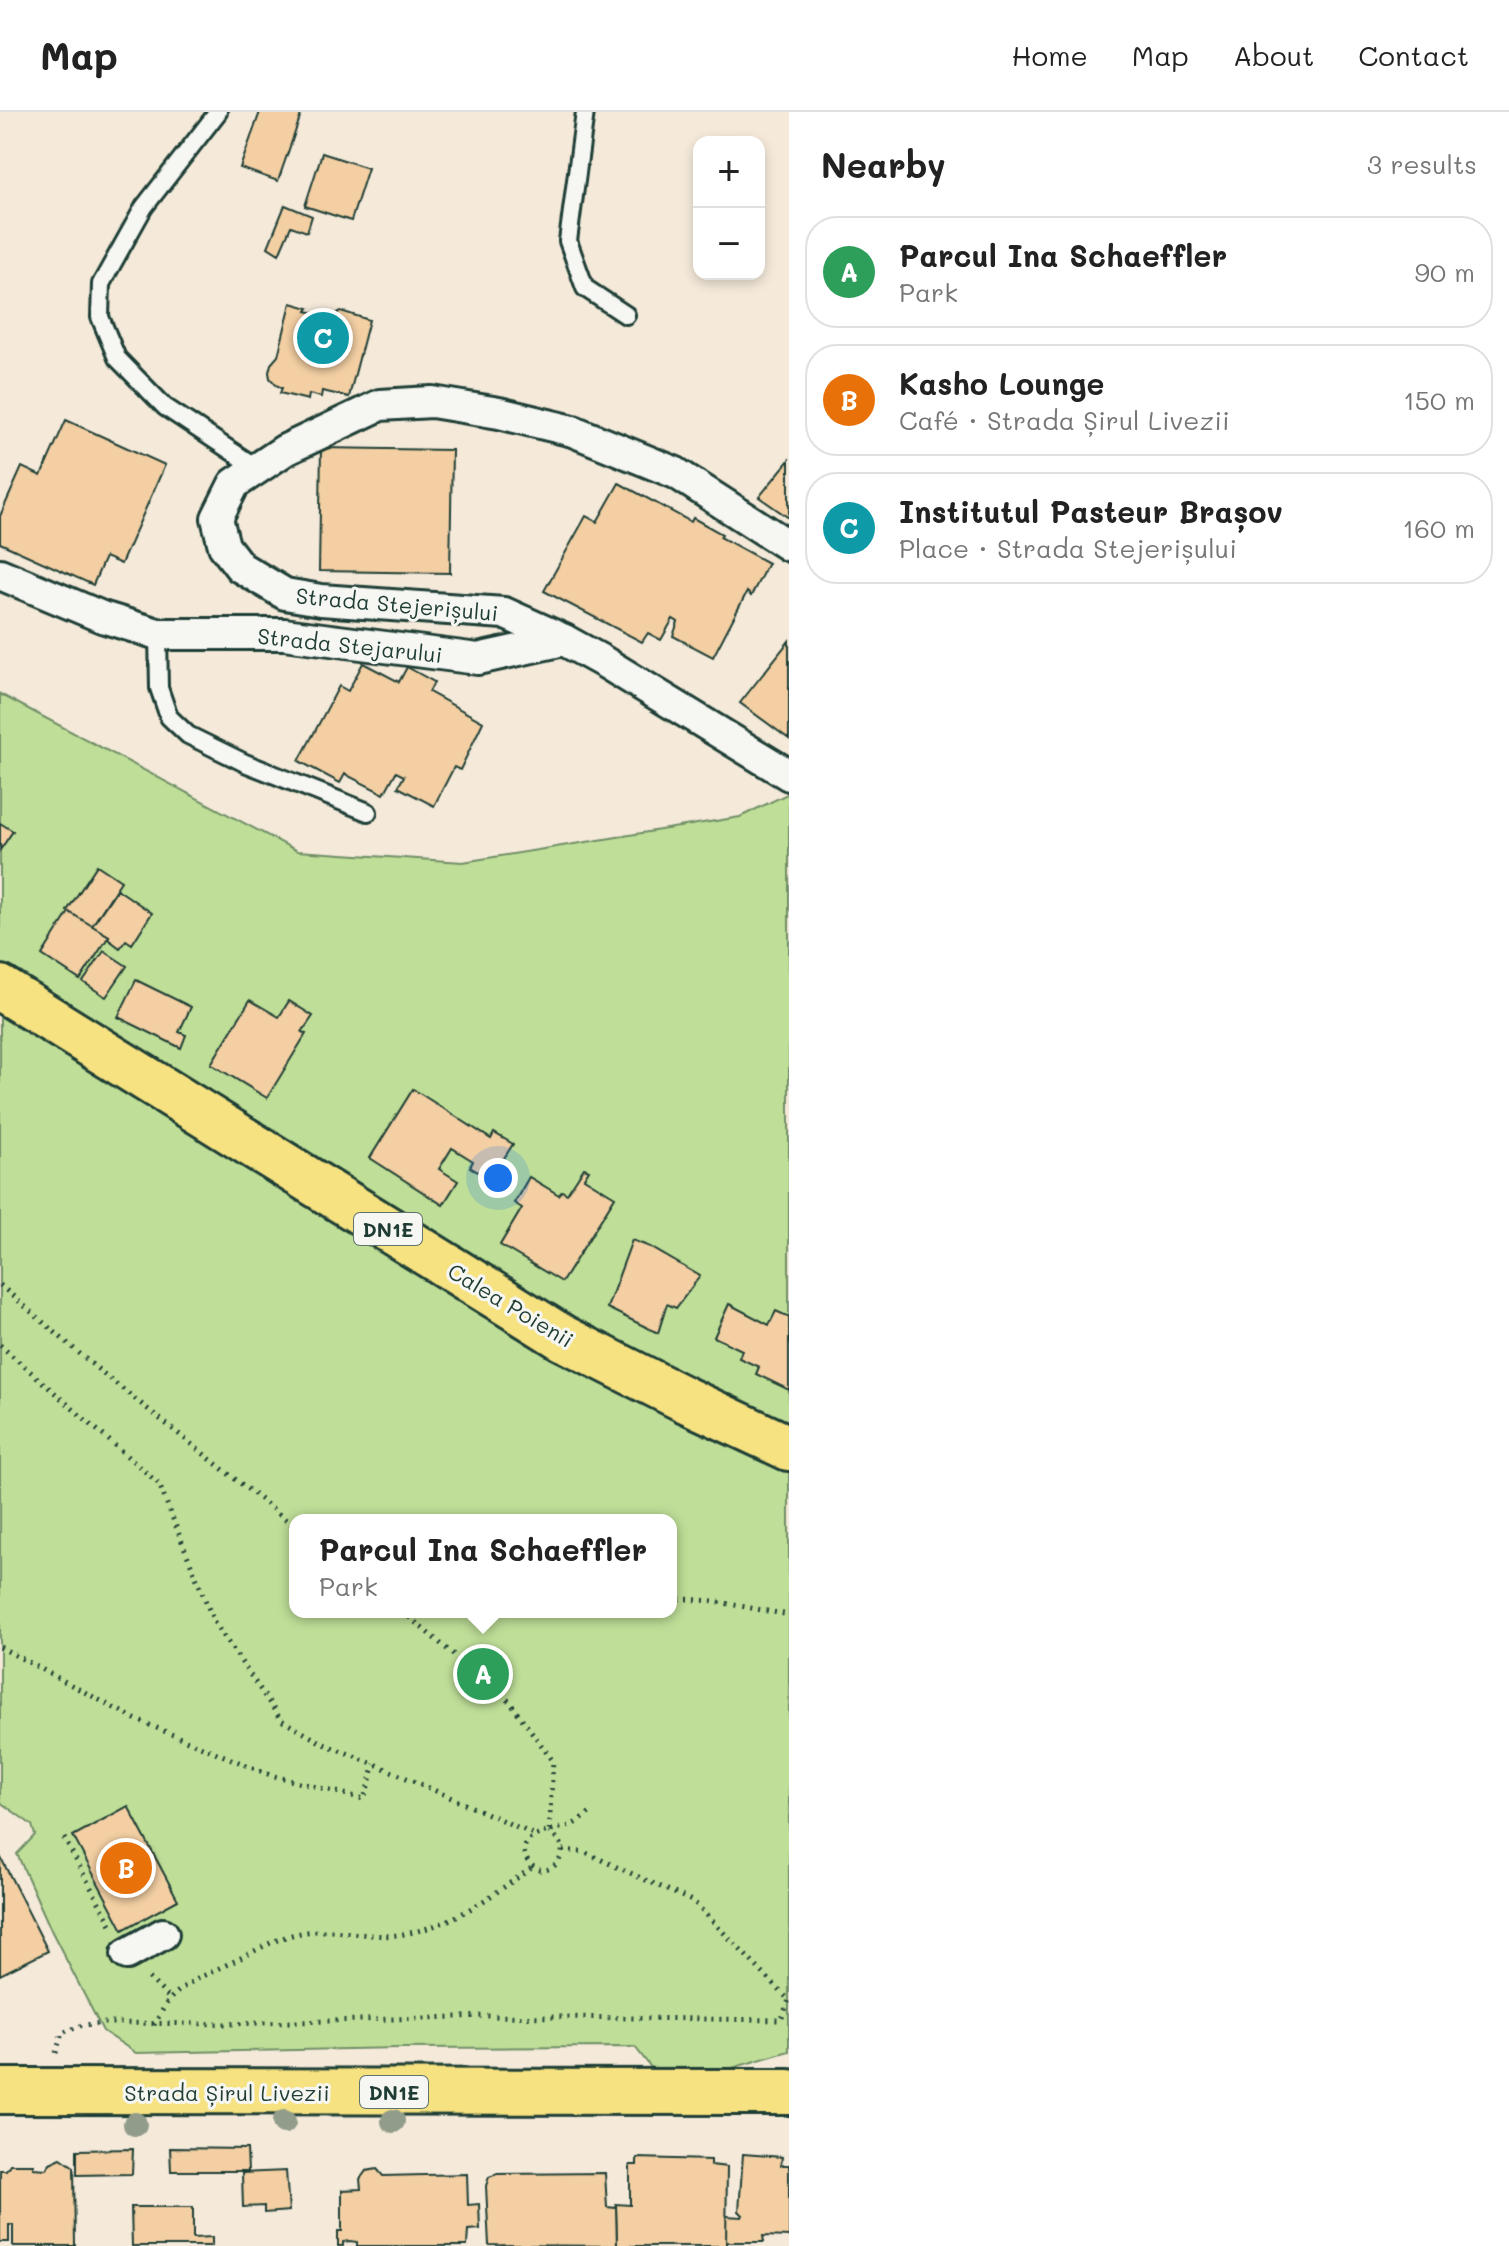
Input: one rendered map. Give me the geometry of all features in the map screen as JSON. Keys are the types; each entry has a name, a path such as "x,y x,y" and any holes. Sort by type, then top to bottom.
{"main road":[{"name":"Calea Poienii","path":"0,988 563,1338 789,1448"},
{"name":"Strada Șirul Livezii","path":"0,2091 789,2092"}],"street":[{"name":"Strada Stejerișului","path":"789,546 676,473 573,431 499,413 432,402 380,405 285,450 234,484 217,518 224,546 240,567 285,594 321,600 504,613 564,640 789,775"},
{"name":"Strada Stejarului","path":"0,574 102,617 158,634 284,634 478,659 564,640"},
{"path":"127,1954 163,1934"}],"lane":[{"path":"218,112 144,207 101,284 100,317 117,358 165,407 257,468"},
{"path":"585,112 568,241 585,288 626,315"},
{"path":"158,634 159,688 169,717 188,735 245,763 368,812"}],"path":[{"path":"0,1285 94,1366 289,1522"},
{"path":"0,1345 159,1484 214,1622 281,1720 324,1744 535,1835"},
{"path":"677,1598 713,1601 789,1615"},
{"path":"410,1618 509,1701 553,1761 549,1832"},
{"path":"0,1647 135,1719 270,1775 364,1799 375,1764"},
{"path":"549,1832 558,1839 563,1850 560,1860 550,1869 540,1870 526,1858 528,1840 535,1835 573,1825 591,1812"},
{"path":"55,2057 62,2033 83,2025 105,2023 154,2025 487,2016 781,2020 789,2000 694,1902 584,1852 563,1850"},
{"path":"154,2025 170,1999 197,1977 266,1943 290,1934 322,1930 403,1934 451,1920 533,1867"}],"green space":[{"path":"0,694 297,851 463,862 740,817 789,793 789,2051 709,2075 657,2075 635,2047 136,2053 103,2031 52,1932 17,1854 35,1835 32,1825 0,1802"}],"building":[{"path":"260,112 302,112 278,181 240,168"},
{"path":"322,153 368,168 351,221 305,206"},
{"path":"285,205 312,216 307,232 291,226 279,254 268,247"},
{"path":"291,303 331,317 341,311 369,320 349,397 322,391 321,397 309,394 308,400 280,393 282,388 270,378 271,364 278,356"},
{"path":"66,420 165,465 121,564 105,557 93,585 0,543 0,516 22,467 41,476"},
{"path":"321,448 452,450 450,573 319,571"},
{"path":"789,460 789,518 759,497"},
{"path":"619,483 691,522 693,518 722,534 720,537 768,563 751,596 747,592 713,657 673,636 678,622 673,619 661,640 648,633 642,642 544,591 586,516 597,522"},
{"path":"789,641 789,739 740,703"},
{"path":"363,663 399,682 407,667 434,682 429,692 483,722 460,770 454,767 434,806 398,787 404,776 396,772 384,794 345,774 340,783 299,761 339,686 348,691"},
{"path":"0,823 13,831 0,850"},
{"path":"97,865 121,881 92,926 67,911"},
{"path":"117,889 152,913 132,944 126,940 120,948 108,939 109,936 92,926"},
{"path":"69,912 109,936 80,980 42,955"},
{"path":"104,951 127,966 106,997 83,982"},
{"path":"136,980 191,1007 179,1032 186,1035 181,1048 118,1017"},
{"path":"250,1000 279,1017 289,1001 313,1016 302,1032 306,1034 267,1098 211,1064"},
{"path":"413,1089 491,1139 494,1133 513,1144 490,1180 470,1167 473,1161 452,1148 439,1169 458,1181 443,1205 370,1158"},
{"path":"584,1168 589,1170 584,1178 615,1197 562,1282 500,1245 522,1208 514,1203 529,1177 559,1195 562,1191 567,1194"},
{"path":"632,1240 700,1276 676,1308 667,1304 658,1333 607,1308"},
{"path":"729,1304 769,1325 776,1311 789,1317 789,1390 756,1374 759,1367 739,1358 742,1350 714,1337"},
{"path":"128,1806 178,1900 123,1930 73,1836"},
{"path":"0,1856 48,1951 0,1975"},
{"path":"170,2148 247,2149 248,2171 171,2171"},
{"path":"133,2149 132,2174 77,2175 77,2150"},
{"path":"743,2154 782,2157 781,2165 789,2165 789,2237 763,2236 764,2242 726,2242 726,2216 743,2215 739,2211"},
{"path":"61,2158 74,2167 75,2246 13,2246 13,2225 9,2225 9,2242 0,2242 0,2170 6,2170 10,2164 33,2164 33,2168 47,2169 50,2163"},
{"path":"637,2158 711,2160 711,2165 727,2167 726,2246 617,2246 616,2204 630,2205 630,2165 637,2165"},
{"path":"377,2169 383,2176 467,2174 468,2205 479,2204 480,2229 468,2230 467,2246 357,2246 357,2242 350,2241 338,2246 338,2231 342,2231 342,2190 361,2189 360,2179 366,2171"},
{"path":"286,2171 289,2211 264,2213 264,2206 243,2207 242,2173"},
{"path":"605,2173 607,2207 616,2208 617,2246 489,2245 486,2186 489,2177 497,2174"},
{"path":"131,2207 193,2207 193,2238 212,2237 212,2246 132,2246"}],"place":[{"name":"Institutul Pasteur Brașov","path":"323,338"},
{"name":"Parcul Ina Schaeffler","path":"483,1674"},
{"name":"Kasho Lounge","path":"126,1868"}]}
